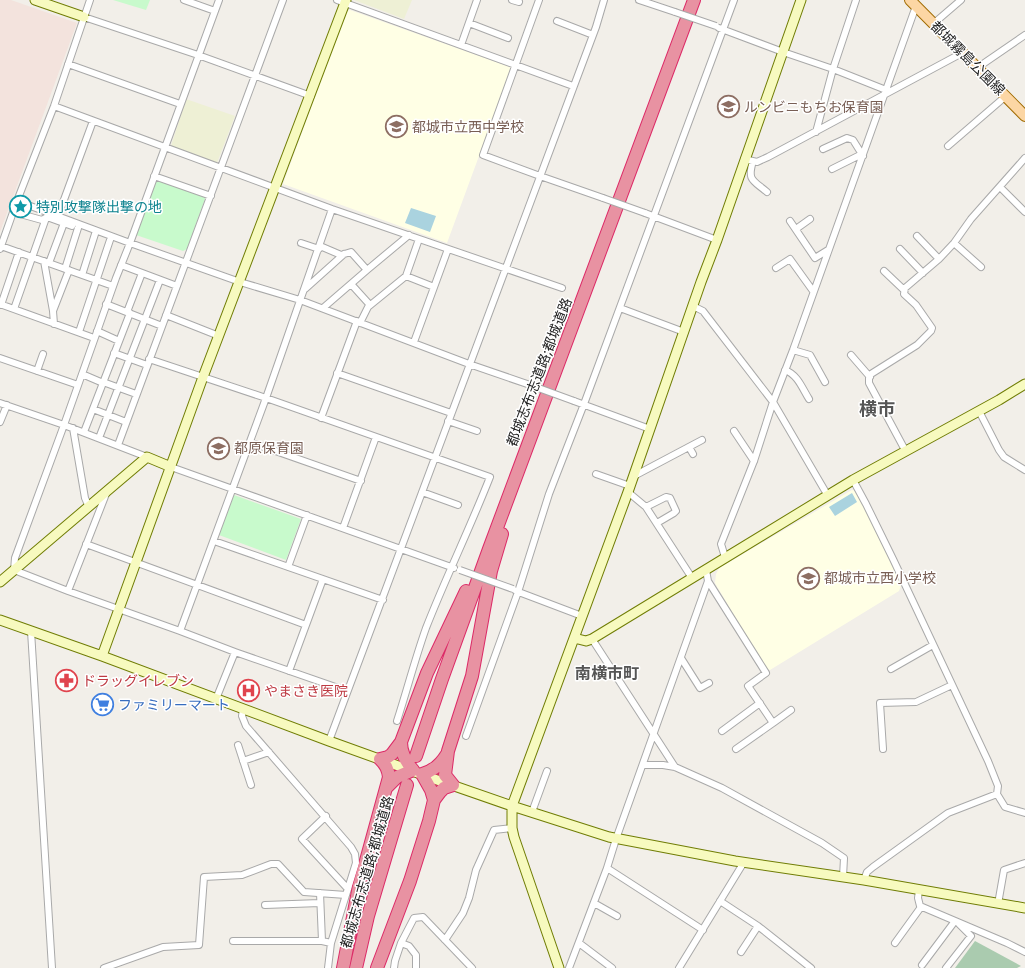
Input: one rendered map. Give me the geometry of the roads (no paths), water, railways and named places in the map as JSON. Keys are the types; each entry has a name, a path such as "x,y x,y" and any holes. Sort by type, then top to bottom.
{"highway":[{"name":"都城志布志道路;都城道路","path":"416,756 465,613 694,0"},
{"path":"380,758 388,758 397,749 401,742 427,673 470,583 537,420"},
{"path":"376,968 410,880 429,821 434,800 444,788 453,785 445,776 448,751 472,676 491,571 537,420"},
{"path":"401,742 402,752 405,759 431,790 434,800"},
{"path":"386,788 397,778 417,772 428,772 438,766 448,751"},
{"path":"343,968 359,886 386,788 388,772 386,765 380,758"},
{"name":"都城志布志道路;都城道路","path":"356,968 368,916 407,785"}],"main road":[{"name":"都城霧島公園線","path":"913,3 1025,116"}],"street":[{"path":"35,0 198,55 311,96"},
{"path":"90,0 54,106 17,201 1,248 19,252 113,286"},
{"path":"184,0 215,11"},
{"path":"14,570 15,558 64,425 106,304 130,243 219,0"},
{"path":"118,445 283,0"},
{"path":"461,45 477,0"},
{"path":"512,0 519,2"},
{"path":"538,0 483,155 717,240"},
{"path":"329,741 593,35 604,0"},
{"path":"638,0 716,26 722,30 833,69 885,92"},
{"path":"466,736 549,494 620,308 734,0"},
{"path":"559,968 514,837 512,828 512,806 634,476 694,306 701,282 749,160 801,0"},
{"path":"816,132 833,69 856,0"},
{"path":"933,24 961,0"},
{"path":"102,656 203,377 275,186 311,96 343,1 573,86"},
{"path":"726,557 721,544 754,461 773,402 885,92 913,3"},
{"path":"557,21 593,35"},
{"path":"469,23 508,38"},
{"path":"977,68 1025,35"},
{"path":"749,160 757,162 768,157 816,132 885,92 962,52"},
{"path":"68,64 180,104"},
{"path":"948,146 1006,96"},
{"path":"54,106 275,186 332,209 562,288"},
{"path":"58,216 93,121"},
{"path":"823,149 846,138 853,140 862,155"},
{"path":"832,169 862,155"},
{"path":"904,290 939,259 954,243 971,219 1025,158"},
{"path":"749,160 751,178 768,192"},
{"path":"154,176 211,196"},
{"path":"1000,187 1025,212"},
{"path":"17,201 240,282 323,308 469,364 584,404 650,429"},
{"path":"180,631 234,488 332,209"},
{"path":"13,212 42,220 46,218 64,223 123,244"},
{"path":"14,310 46,218"},
{"path":"796,229 810,219"},
{"path":"790,221 816,258 828,250"},
{"path":"54,324 47,262 64,223"},
{"path":"53,311 67,270 78,228"},
{"path":"82,275 95,234"},
{"path":"323,308 409,235"},
{"path":"917,236 939,259"},
{"path":"321,418 358,322 370,306 406,276 419,238"},
{"path":"79,332 110,240"},
{"path":"301,242 341,255 351,252 367,270"},
{"path":"954,243 981,267"},
{"path":"414,342 448,249"},
{"path":"900,250 923,273"},
{"path":"19,252 0,305 94,338"},
{"path":"303,290 344,254"},
{"path":"776,268 790,259 813,291"},
{"path":"121,265 177,286"},
{"path":"884,271 904,290 904,294 924,316 932,328 931,331 917,345 871,374 870,377 869,383 905,450"},
{"path":"84,432 119,340 142,273"},
{"path":"406,276 434,288"},
{"path":"99,438 160,280"},
{"path":"352,284 370,306"},
{"path":"106,304 162,326"},
{"path":"694,306 703,311 773,402 828,496"},
{"path":"620,308 684,332"},
{"path":"166,315 219,336"},
{"path":"97,331 119,340"},
{"path":"793,350 810,355 825,382"},
{"path":"114,353 130,359 148,362 203,377 490,477 473,521 426,629 397,721"},
{"path":"37,370 44,354"},
{"path":"851,355 870,377"},
{"path":"0,358 78,385"},
{"path":"785,370 792,372 809,400"},
{"path":"338,373 451,413"},
{"path":"82,374 136,394"},
{"path":"574,638 586,641 592,639 853,480 1025,384"},
{"path":"0,403 84,432 171,467 234,488 516,590 582,616"},
{"path":"0,422 7,405"},
{"path":"93,408 126,422"},
{"path":"979,410 1004,457 1025,470"},
{"path":"448,421 477,431"},
{"path":"73,428 85,498 89,507"},
{"path":"734,431 754,461"},
{"path":"343,528 376,437"},
{"path":"634,476 702,440"},
{"path":"250,442 361,481"},
{"path":"689,447 693,454"},
{"path":"0,582 147,457"},
{"path":"596,474 629,489 646,507 692,578"},
{"path":"853,480 894,559 988,761 998,786 997,794 1005,807 1025,813"},
{"path":"68,591 107,492"},
{"path":"422,492 458,505"},
{"path":"646,507 666,497 670,498 676,511 657,523"},
{"path":"288,567 307,515"},
{"path":"214,541 383,600"},
{"path":"86,544 306,625"},
{"path":"14,570 235,652 347,691"},
{"path":"706,570 708,581 766,673 748,686 773,723"},
{"path":"289,671 323,579"},
{"path":"569,968 607,868 708,581"},
{"path":"0,620 102,656 329,741 512,806 616,839 744,862 864,880 1025,908"},
{"path":"30,631 52,968"},
{"path":"592,639 675,767"},
{"path":"891,669 934,645"},
{"path":"216,699 235,652"},
{"path":"681,658 700,688 709,683"},
{"path":"883,748 880,703 916,702 952,685"},
{"path":"722,731 760,703"},
{"path":"243,709 242,716 246,726 326,816 352,847 355,854 356,863 331,943 328,968"},
{"path":"736,748 791,710"},
{"path":"238,745 251,785"},
{"path":"243,761 269,752"},
{"path":"643,765 675,767 722,788 822,843 844,858 843,877"},
{"path":"532,812 547,771"},
{"path":"864,880 867,872 873,867 948,813 997,794"},
{"path":"326,816 302,839 347,892"},
{"path":"445,940 463,913 469,898 476,870 494,830 512,828"},
{"path":"679,968 744,862"},
{"path":"998,904 1004,870 1025,863"},
{"path":"104,968 163,947 199,945 204,877 242,875 271,864 278,864 304,892 347,892"},
{"path":"607,868 703,930"},
{"path":"919,890 918,902 920,906 1025,952"},
{"path":"320,893 322,941"},
{"path":"720,901 758,926 807,967"},
{"path":"265,905 320,903"},
{"path":"594,903 617,916"},
{"path":"895,943 922,907"},
{"path":"394,968 401,943 414,918 423,917 472,968"},
{"path":"922,966 956,921"},
{"path":"946,968 972,936 956,921"},
{"path":"742,952 758,926"},
{"path":"233,940 322,941 331,943"},
{"path":"401,943 408,946 416,955 416,968"},
{"path":"579,943 612,968"}],"water":[{"path":"411,208 436,216 430,232 405,223"},
{"path":"852,493 857,502 835,516 829,507"}],"place":[{"name":"ルンビニもちお保育園","path":"728,107"},
{"name":"都城市立西中学校","path":"397,127"},
{"name":"特別攻撃隊出撃の地","path":"20,207"},
{"name":"都原保育園","path":"219,448"},
{"name":"都城市立西小学校","path":"808,578"},
{"name":"ドラッグイレブン","path":"66,681"},
{"name":"やまさき医院","path":"248,691"},
{"name":"ファミリーマート","path":"103,705"}],"district":[{"name":"横市","path":"877,408"},
{"name":"南横市町","path":"607,673"}]}
